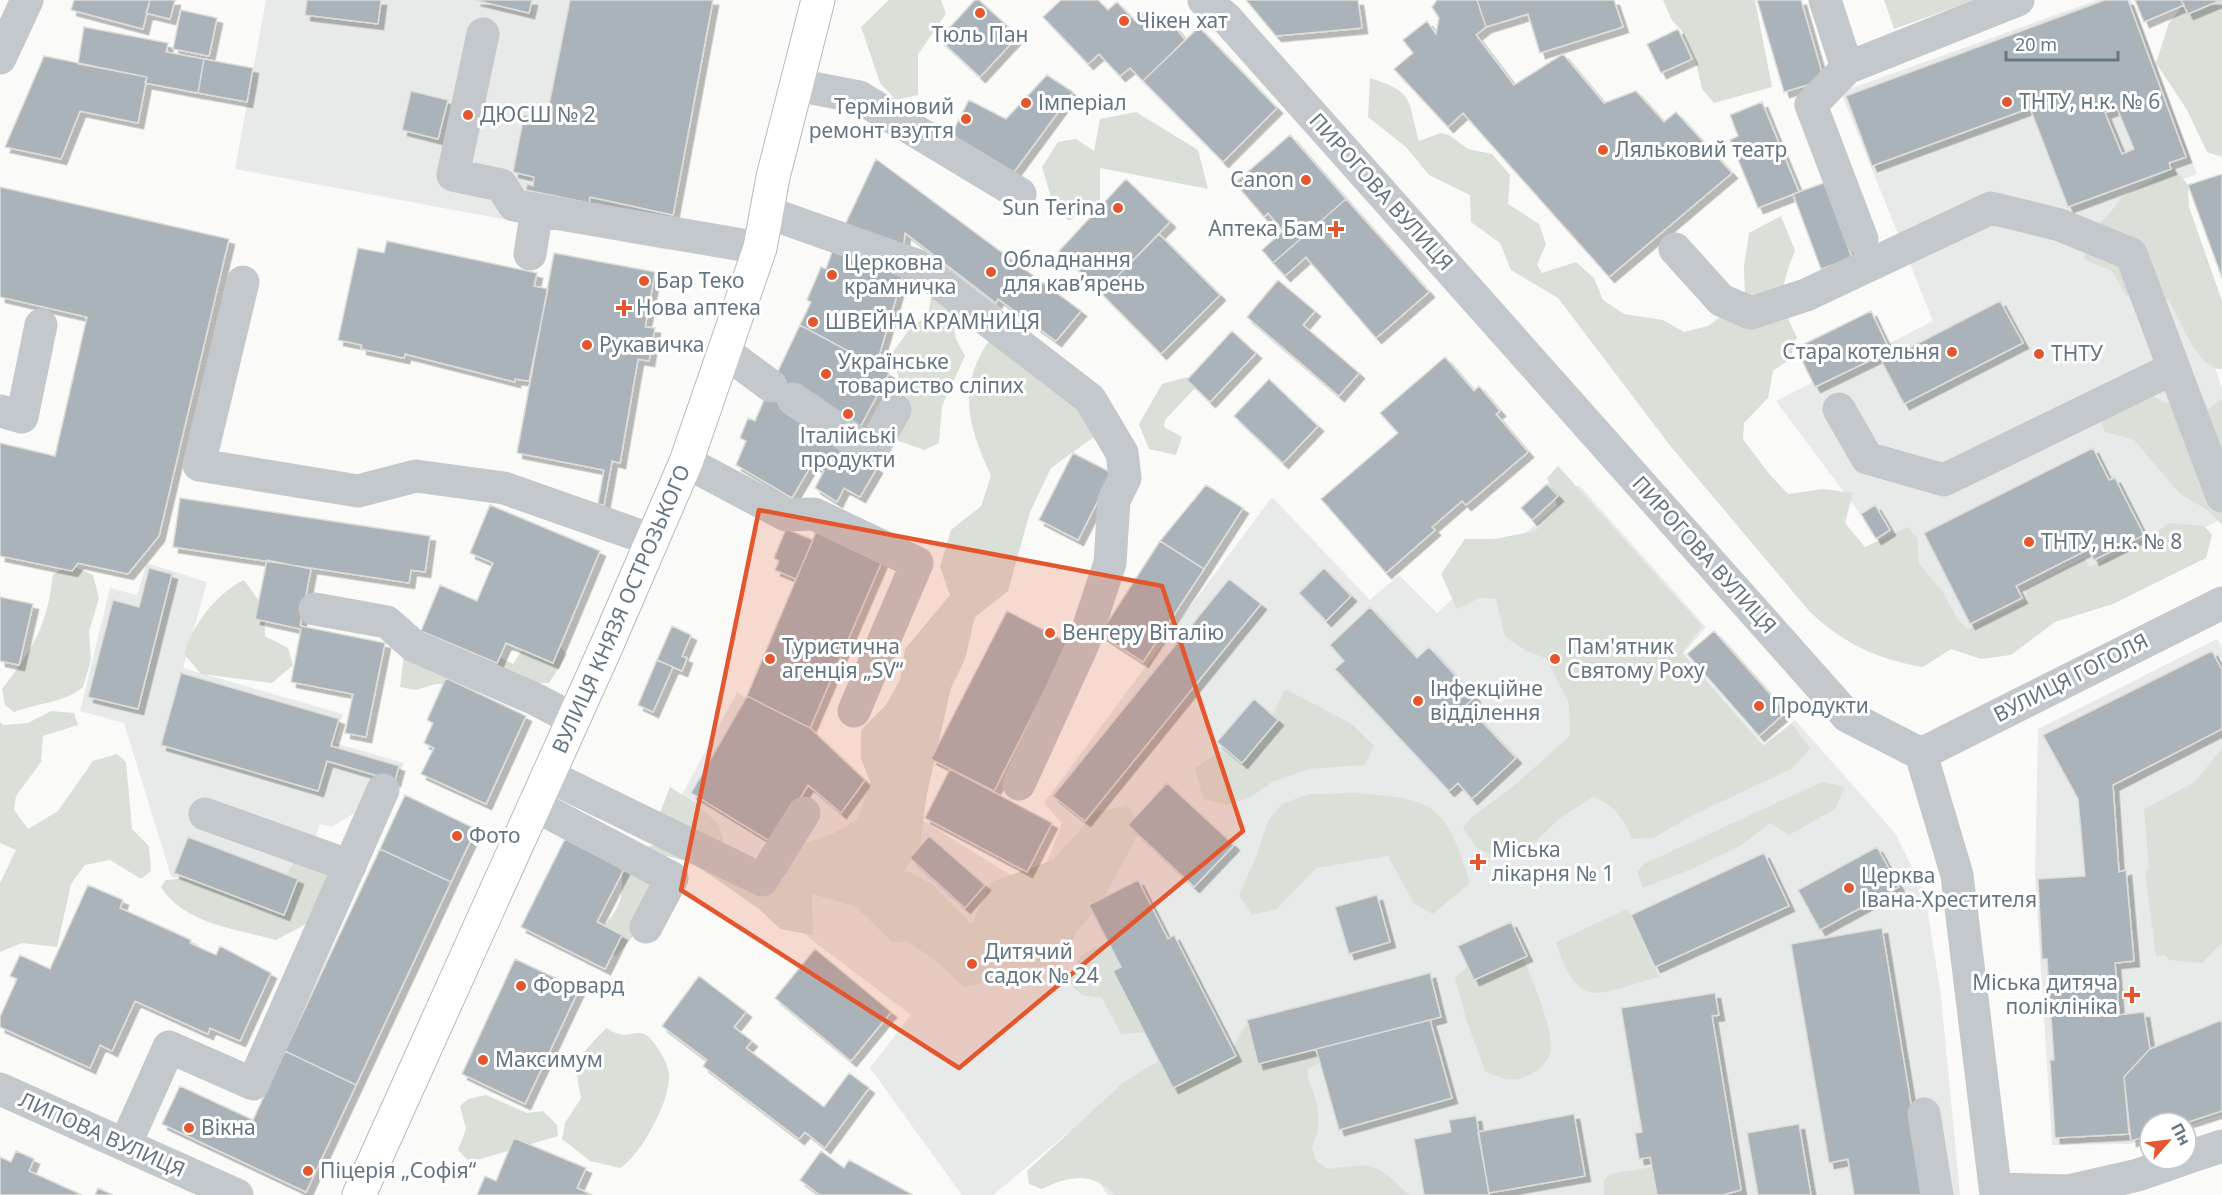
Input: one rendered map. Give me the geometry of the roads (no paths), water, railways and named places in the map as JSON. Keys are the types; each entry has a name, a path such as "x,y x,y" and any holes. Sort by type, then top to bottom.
{"main road":[{"name":"ВУЛИЦЯ КНЯЗЯ ОСТРОЗЬКОГО","path":"359,1195 686,462 760,248 766,212 818,0"}],"street":[{"path":"0,58 27,0"},
{"name":"ПИРОГОВА ВУЛИЦЯ","path":"1204,0 1226,18 1847,716 1921,754"},
{"path":"1825,0 1847,68"},
{"path":"1862,239 1811,105 1847,68 2018,0"},
{"path":"483,34 453,175 501,185 514,205 760,248"},
{"path":"797,85 859,98 1020,194"},
{"path":"1675,249 1721,300 1751,313 1806,295 1991,208 2060,225 2131,254 2222,496"},
{"path":"530,254 537,210"},
{"path":"766,212 916,265 1090,399 1122,453 1125,478 1114,500 1110,563 1083,644 1019,784"},
{"path":"243,282 199,465 357,491 416,476 504,488 652,540"},
{"path":"0,411 22,417 41,325"},
{"path":"724,351 871,452 895,410"},
{"path":"1839,409 1867,458 1944,480 2174,369"},
{"path":"686,462 786,514 814,514 917,563 854,711"},
{"path":"315,609 387,621 414,646 535,699 573,719"},
{"name":"ВУЛИЦЯ ГОГОЛЯ","path":"1921,754 2219,612"},
{"path":"1921,754 1957,875 1997,1192 2068,1191 2150,1171"},
{"path":"547,775 762,880 804,813"},
{"path":"125,1145 169,1047 252,1084 383,790"},
{"path":"534,805 672,878 646,927"},
{"path":"205,814 350,866"},
{"name":"ЛИПОВА ВУЛИЦЯ","path":"0,1089 237,1195"},
{"path":"1924,1114 1937,1195"},
{"path":"2198,1154 2222,1146"}],"place":[{"name":"Тюль Пан","path":"980,13"},
{"name":"Чікен хат","path":"1124,21"},
{"name":"ТНТУ, н.к. № 6","path":"2007,102"},
{"name":"Імперіал","path":"1026,103"},
{"name":"ДЮСШ № 2","path":"468,115"},
{"name":"Терміновий ремонт взуття","path":"966,119"},
{"name":"Ляльковий театр","path":"1603,150"},
{"name":"Canon","path":"1306,180"},
{"name":"Sun Terina","path":"1118,208"},
{"name":"Аптека Бам","path":"1336,229"},
{"name":"Обладнання для кав’ярень","path":"991,272"},
{"name":"Церковна крамничка","path":"832,275"},
{"name":"Бар Теко","path":"644,281"},
{"name":"Нова аптека","path":"624,308"},
{"name":"ШВЕЙНА КРАМНИЦЯ","path":"813,322"},
{"name":"Рукавичка","path":"587,345"},
{"name":"Стара котельня","path":"1952,352"},
{"name":"ТНТУ","path":"2039,354"},
{"name":"Українське товариство сліпих","path":"826,374"},
{"name":"Італійські продукти","path":"848,414"},
{"name":"ТНТУ, н.к. № 8","path":"2029,542"},
{"name":"Венгеру Віталію","path":"1050,633"},
{"name":"Туристична агенція „SV“","path":"770,659"},
{"name":"Пам'ятник Святому Роху","path":"1555,659"},
{"name":"Інфекційне відділення","path":"1418,701"},
{"name":"Продукти","path":"1759,706"},
{"name":"Фото","path":"457,836"},
{"name":"Міська лікарня № 1","path":"1478,862"},
{"name":"Церква Івана-Хрестителя","path":"1849,888"},
{"name":"Дитячий садок № 24","path":"972,964"},
{"name":"Форвард","path":"521,986"},
{"name":"Міська дитяча поліклініка","path":"2132,995"},
{"name":"Максимум","path":"483,1060"},
{"name":"Вікна","path":"189,1128"},
{"name":"Піцерія „Софія“","path":"308,1171"}]}
